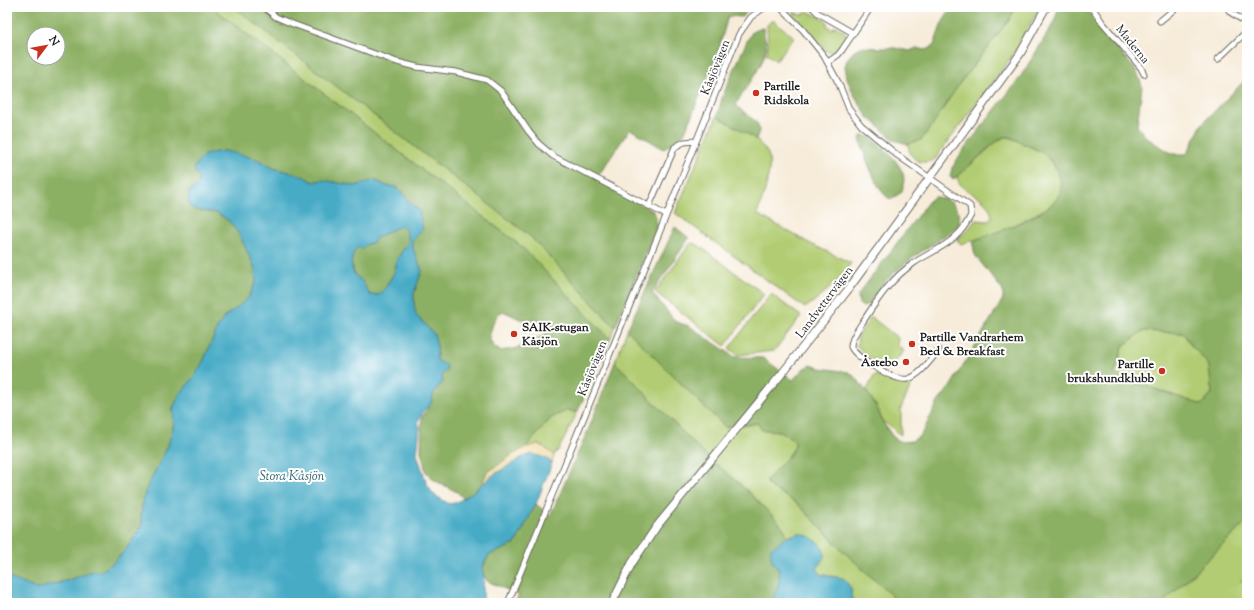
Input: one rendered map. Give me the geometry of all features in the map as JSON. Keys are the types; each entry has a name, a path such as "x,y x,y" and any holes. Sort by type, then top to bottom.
{"street":[{"path":"264,7 290,24 397,62 487,80 501,91 529,132 539,144 553,156 666,215"},
{"name":"Kåsjövägen","path":"508,603 739,34 751,17 765,7"},
{"path":"780,7 813,41 828,62 849,109 861,125 897,155 970,206 971,215 955,237 914,263 888,286 875,302 851,342 851,346 863,358 885,373 900,379 912,377 925,366 939,350"},
{"path":"812,7 818,13 853,33"},
{"path":"828,62 838,56 871,7"},
{"name":"Landvettervägen","path":"612,603 632,563 657,526 816,331 1020,54 1046,7"},
{"name":"Maderna","path":"1092,7 1102,22 1141,68 1144,74"},
{"path":"1160,21 1177,7"},
{"path":"1218,59 1247,30 1244,20 1230,12 1226,7"},
{"path":"649,206 675,146 684,142 696,141"}],"green space":[{"path":"7,7 212,7 521,246 610,339 577,413 568,410 551,418 525,448 512,455 487,473 482,484 463,498 457,492 434,480 426,472 421,451 422,417 429,407 434,392 443,382 437,360 437,346 434,334 416,315 414,304 414,293 422,271 413,248 412,241 419,210 410,203 397,187 387,186 374,180 356,186 322,180 313,182 303,176 273,168 259,160 224,151 203,156 194,170 199,179 196,210 217,213 229,221 239,234 255,268 256,282 249,297 225,316 218,327 203,362 194,377 180,394 173,408 174,424 168,446 147,487 141,515 142,525 128,547 114,562 101,571 93,571 37,589 7,577","holes":["503,311 520,319 540,322 547,332 525,346 514,349 500,351 493,346 489,338 492,326 497,316"]},
{"path":"212,7 234,7 530,236 615,327 610,339 521,246"},
{"path":"234,7 751,7 742,17 728,16 718,52 684,134 664,149 630,129 596,179 653,211 657,224 615,327 530,236"},
{"path":"952,7 1016,7 1009,20 959,84 932,126 921,140 908,144 894,140 867,116 853,93 847,78 845,66 848,58 856,49 861,47 896,48 909,51 917,48 924,50 929,49 934,45 942,23"},
{"path":"1016,7 1040,7 1010,59 935,159 925,162 917,160 911,154 908,144 921,139 932,126 959,84 1009,20"},
{"path":"1059,7 1086,7 1096,23 1137,72 1142,86 1137,126 1146,137 1173,154 1187,154 1202,124 1247,78 1247,521 1163,603 897,603 890,594 842,550 798,504 769,486 766,481 788,457 795,442 783,433 772,430 762,430 759,423 725,427 627,330 675,227 689,238 652,293 676,322 689,326 735,357 763,358 793,380 804,368 811,365 820,368 849,372 857,379 866,391 878,409 882,421 893,437 901,442 912,441 921,435 938,402 950,387 1003,299 1003,291 975,255 973,245 975,240 1029,219 1055,201 1061,189 1061,182 1053,163 1043,153 1009,137 1000,139 957,177 953,179 950,177 952,168 962,152 1019,79 1054,22","holes":["1143,331 1183,333 1193,348 1209,366 1212,394 1202,405 1114,375 1123,346"]},
{"path":"807,11 827,21 827,26 832,29 835,26 844,31 848,38 836,51 826,51 803,24 794,16 794,12 804,14"},
{"path":"771,21 774,21 794,37 776,61 767,54 767,25"},
{"path":"763,28 766,45 765,54 758,69 736,104 756,122 759,131 756,139 717,116 723,95 746,43 752,32"},
{"path":"717,116 751,136 767,152 770,165 769,173 757,214 809,243 851,263 830,288 805,308 675,213"},
{"path":"862,135 880,144 896,162 904,175 902,192 891,199 886,196 876,182 862,145 860,138"},
{"path":"1004,137 1012,138 1036,149 1048,159 1054,166 1059,176 1061,186 1058,196 1047,208 1023,220 997,232 961,244 957,241 976,220 988,221 992,218 990,209 985,203 964,188 959,183 957,177 995,143"},
{"path":"934,197 945,199 954,205 959,214 959,225 902,266 885,282 870,303 863,307 859,304 858,295 928,202"},
{"path":"400,226 405,228 409,241 397,259 395,271 386,287 379,295 370,295 362,281 355,275 351,263 354,249 373,243 376,238"},
{"path":"693,243 698,245 764,294 725,346 655,292 690,244"},
{"path":"771,294 801,316 774,351 738,355 729,348"},
{"path":"871,317 898,338 897,345 904,351 888,370 866,355 857,346 858,336"},
{"path":"627,330 725,427 760,423 762,430 772,430 784,433 795,442 788,457 766,481 769,486 798,504 842,550 890,594 897,603 852,603 853,600 843,578 820,574 817,568 825,555 819,544 799,533 787,537 785,530 776,519 742,486 702,452 615,362"},
{"name":"Partille brukshundklubb","path":"1143,331 1183,333 1193,348 1199,353 1209,366 1212,394 1202,405 1114,375 1123,346"},
{"path":"615,362 702,452 742,486 776,519 785,530 787,537 778,544 772,561 778,568 780,578 770,603 515,603 519,595 487,581 482,569 489,555 515,544 536,504 550,516 589,428"},
{"path":"882,374 911,386 901,408 901,435 882,421 878,409 866,391 874,376"},
{"path":"568,410 577,413 559,449 554,455 541,446 525,448 551,418"},
{"path":"1247,521 1247,575 1240,582 1247,579 1247,603 1163,603"}],"sand":[{"path":"538,444 554,455 552,463 546,458 493,475 482,484 487,473 512,455 525,448"}],"water":[{"name":"Stora Kåsjön","path":"224,151 259,160 273,168 303,176 313,182 322,180 356,186 374,180 387,186 396,187 410,203 419,210 423,229 412,241 413,248 422,271 414,293 414,304 416,315 434,334 437,346 437,360 447,366 446,371 442,375 443,382 434,392 431,404 423,412 418,422 420,427 417,454 427,484 433,494 449,504 457,502 473,492 493,475 521,458 532,454 546,458 552,463 536,504 515,544 489,555 485,562 482,569 484,576 484,603 7,603 7,577 37,589 93,571 101,571 114,562 128,547 142,525 141,515 143,500 147,487 168,446 174,424 173,408 180,394 194,377 203,362 218,327 225,316 249,297 256,282 255,268 239,234 229,221 217,213 195,210 189,206 189,192 198,184 199,179 194,170 196,164 202,157 209,153","holes":["400,226 405,228 409,241 397,259 395,271 386,287 379,295 370,295 362,281 353,271 352,259 354,252 358,247 362,249 367,244 373,243 376,238"]},
{"path":"799,533 812,538 819,543 824,550 825,555 817,568 820,574 843,578 851,588 852,603 770,603 778,588 779,579 778,570 771,559 771,548 783,539"}],"place":[{"name":"Partille Ridskola","path":"756,93"},
{"name":"SAIK-stugan Kåsjön","path":"514,334"},
{"name":"Partille Vandrarhem Bed & Breakfast","path":"912,344"},
{"name":"Åstebo","path":"906,362"},
{"name":"Partille brukshundklubb","path":"1162,371"}]}
